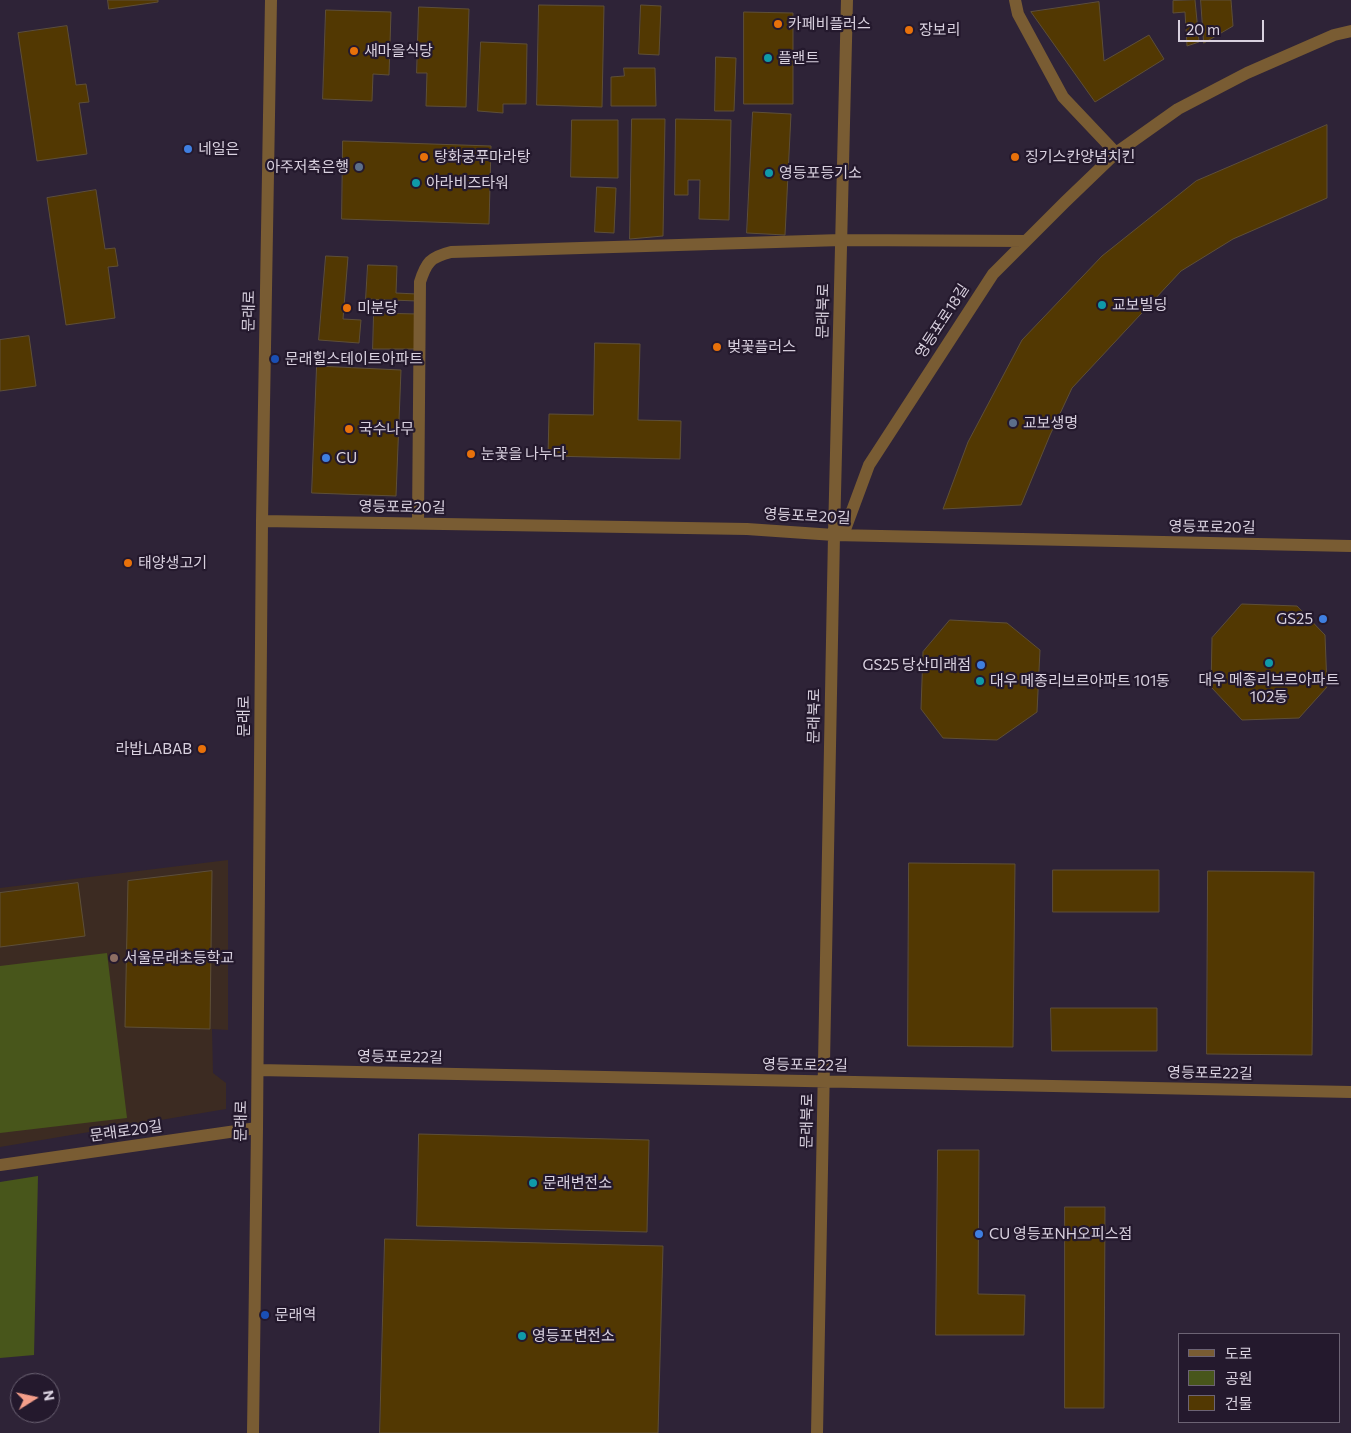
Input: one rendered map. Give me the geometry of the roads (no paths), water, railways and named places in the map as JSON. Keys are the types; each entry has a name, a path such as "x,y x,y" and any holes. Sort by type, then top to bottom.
{"street":[{"name":"문래로","path":"253,1433 262,520 271,0"},
{"name":"문래북로","path":"817,1433 834,534 847,0"},
{"path":"1014,0 1018,14 1063,97 1116,153"},
{"name":"영등포로18길","path":"834,534 846,527 869,464 993,274 1116,153 1178,109 1247,73 1334,34 1351,31"},
{"path":"418,523 420,282 430,260 438,255 451,252 841,240 1026,241"},
{"name":"영등포로20길","path":"262,520 747,529 834,534 1351,546"},
{"name":"영등포로22길","path":"258,1070 1351,1092"},
{"name":"문래로20길","path":"0,1166 257,1128"}],"place":[{"name":"카페비플러스","path":"778,24"},
{"name":"장보리","path":"909,30"},
{"name":"새마을식당","path":"354,51"},
{"name":"플랜트","path":"768,58"},
{"name":"네일은","path":"188,149"},
{"name":"탕화쿵푸마라탕","path":"424,157"},
{"name":"징기스칸양념치킨","path":"1015,157"},
{"name":"아주저축은행","path":"359,167"},
{"name":"영등포등기소","path":"769,173"},
{"name":"아라비즈타워","path":"416,183"},
{"name":"교보빌딩","path":"1102,305"},
{"name":"미분당","path":"347,308"},
{"name":"벚꽃플러스","path":"717,347"},
{"name":"문래힐스테이트아파트","path":"275,359"},
{"name":"교보생명","path":"1013,423"},
{"name":"국수나무","path":"349,429"},
{"name":"눈꽃을 나누다","path":"471,454"},
{"name":"CU","path":"326,458"},
{"name":"태양생고기","path":"128,563"},
{"name":"GS25","path":"1323,619"},
{"name":"대우 메종리브르아파트 102동","path":"1269,663"},
{"name":"GS25 당산미래점","path":"981,665"},
{"name":"대우 메종리브르아파트 101동","path":"980,681"},
{"name":"라밥LABAB","path":"202,749"},
{"name":"서울문래초등학교","path":"114,958"},
{"name":"문래변전소","path":"533,1183"},
{"name":"CU 영등포NH오피스점","path":"979,1234"},
{"name":"문래역","path":"265,1315"},
{"name":"영등포변전소","path":"522,1336"}]}
